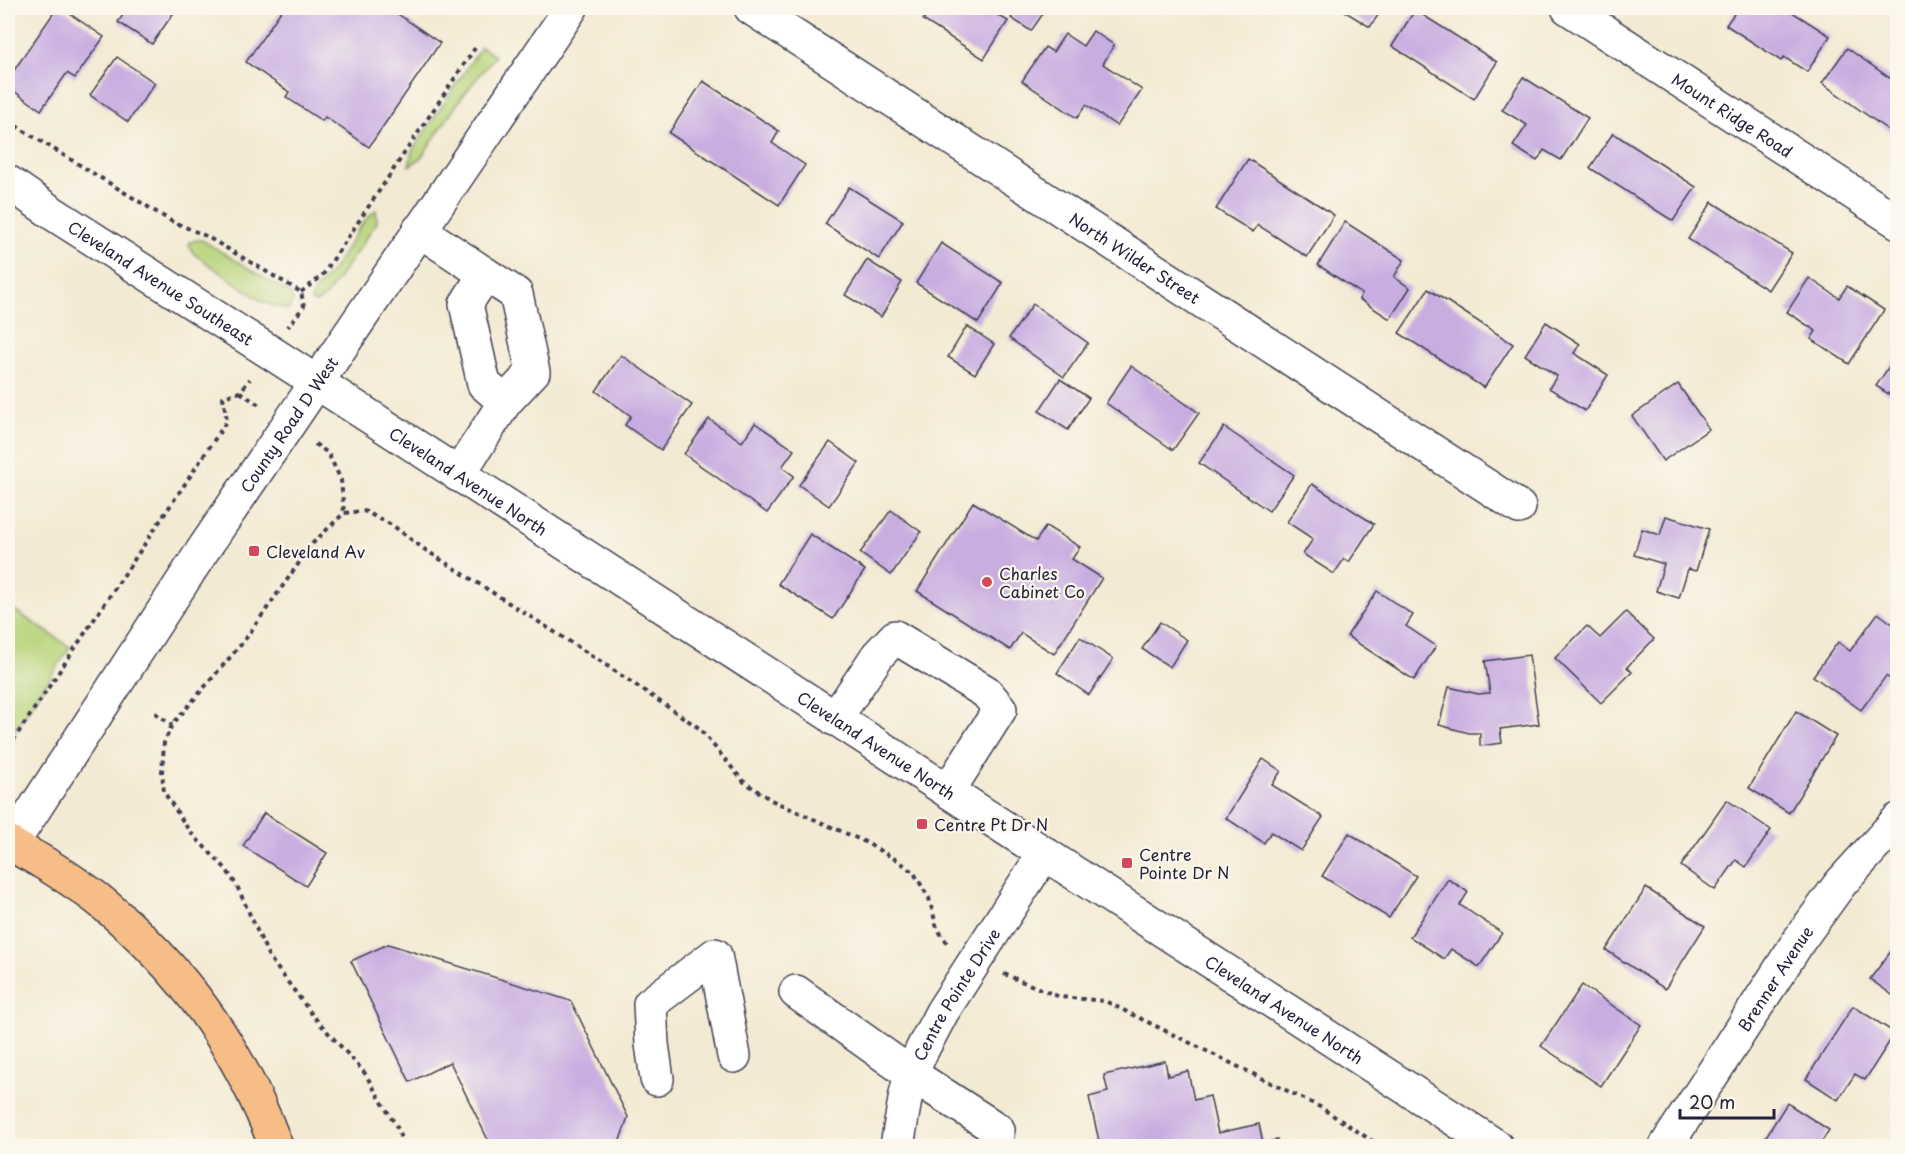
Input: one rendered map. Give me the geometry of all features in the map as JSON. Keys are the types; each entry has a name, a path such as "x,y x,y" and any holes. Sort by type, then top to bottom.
{"highway":[{"path":"9,843 41,861 98,900 146,942 192,993 232,1050 261,1107 276,1146"}],"street":[{"name":"County Road D West","path":"9,843 316,382 571,8"},
{"name":"North Wilder Street","path":"751,8 1519,507"},
{"name":"Mount Ridge Road","path":"1568,8 1898,222"},
{"name":"Cleveland Avenue Southeast","path":"8,182 316,382"},
{"path":"419,230 516,294 533,372 505,402 458,475"},
{"path":"485,274 466,304 484,384 505,402"},
{"name":"Cleveland Avenue North","path":"316,382 1496,1146"},
{"path":"836,719 878,655 895,637 986,692 1000,709 948,791"},
{"name":"Brenner Avenue","path":"1666,1146 1800,939 1840,884 1898,820"},
{"name":"Centre Pointe Drive","path":"897,1146 911,1074 922,1050 942,1012 1044,854"},
{"path":"657,1079 650,1004 715,955 734,1056"},
{"path":"796,992 911,1074 998,1130 994,1146"}],"path":[{"path":"301,292 322,276 475,48"},
{"path":"8,121 171,221 206,236 301,292 304,306"},
{"path":"8,748 227,421 223,397 240,392"},
{"path":"328,453 340,480 344,513"},
{"path":"402,1146 398,1129 364,1072 314,1017 269,957 237,886 226,869 190,832 164,792 162,772 164,743 172,724 244,641 314,543 344,513 364,511 392,525 424,549 597,659 699,728 743,781 771,800 863,841 900,862 914,873 928,898 937,928 949,945 1012,978 1060,997 1105,1001 1320,1107 1380,1146"},
{"path":"155,713 172,724"}],"green space":[{"path":"481,47 495,56 462,97 420,159 409,166 412,151"},
{"path":"376,210 377,222 332,288 324,298 316,303 311,301 315,291 335,267 359,229"},
{"path":"202,240 291,294 293,301 288,310 263,302 194,254 189,245 190,242"},
{"path":"8,606 70,647 8,742"}],"building":[{"path":"57,8 61,8 104,37 75,78 67,73 41,110 8,87 8,79"},
{"path":"128,8 177,8 152,44 118,22"},
{"path":"283,8 389,8 440,43 369,147 325,117 322,121 286,97 289,92 246,62"},
{"path":"930,8 986,8 1008,21 984,59 923,20"},
{"path":"1018,8 1047,8 1031,31 1011,18"},
{"path":"1339,8 1383,8 1370,27"},
{"path":"1697,8 1711,8 1707,14"},
{"path":"1738,8 1786,8 1830,36 1807,72 1784,57 1781,61 1726,25"},
{"path":"1415,10 1497,62 1474,99 1392,46"},
{"path":"1093,31 1114,45 1103,64 1142,90 1117,126 1086,105 1077,118 1022,81 1045,47 1053,52 1065,34 1083,46"},
{"path":"1847,48 1898,84 1898,137 1822,83"},
{"path":"117,57 155,83 128,122 90,95"},
{"path":"1523,77 1588,118 1561,160 1544,150 1537,161 1513,146 1527,125 1502,110"},
{"path":"703,81 779,131 772,143 805,165 779,205 669,133"},
{"path":"1613,133 1696,187 1673,221 1590,168"},
{"path":"1248,159 1334,215 1307,257 1258,225 1253,232 1216,209"},
{"path":"849,187 903,221 879,259 825,224"},
{"path":"1712,202 1792,253 1768,290 1688,239"},
{"path":"1345,222 1404,260 1394,277 1410,288 1390,319 1359,299 1362,294 1318,265"},
{"path":"941,243 1003,283 978,323 916,283"},
{"path":"867,260 902,282 881,317 845,295"},
{"path":"1809,278 1839,298 1847,286 1884,310 1849,364 1811,339 1816,331 1787,312"},
{"path":"1428,289 1513,344 1484,388 1399,333"},
{"path":"1033,304 1088,343 1064,377 1009,338"},
{"path":"1546,322 1580,344 1574,353 1608,375 1585,411 1549,388 1557,376 1525,355"},
{"path":"967,326 994,344 975,374 948,357"},
{"path":"1898,353 1898,400 1876,386"},
{"path":"621,355 692,405 661,450 625,425 631,416 596,391"},
{"path":"1131,366 1199,413 1173,450 1106,403"},
{"path":"1060,379 1089,398 1068,430 1039,411"},
{"path":"1678,384 1709,429 1663,461 1632,416"},
{"path":"709,419 742,442 755,423 794,450 782,467 794,476 767,513 684,454"},
{"path":"1224,427 1294,475 1269,511 1199,463"},
{"path":"830,442 859,463 829,506 799,485"},
{"path":"1312,484 1374,524 1349,562 1344,559 1334,574 1303,554 1313,539 1287,522"},
{"path":"973,502 1036,541 1046,526 1080,547 1072,559 1102,578 1054,654 1021,633 1010,650 917,591"},
{"path":"891,510 921,532 891,575 860,553"},
{"path":"1666,516 1709,529 1696,571 1688,569 1679,598 1656,591 1664,564 1634,555 1642,529 1660,535"},
{"path":"810,534 865,570 833,619 778,584"},
{"path":"1377,591 1413,615 1406,626 1436,646 1414,680 1347,636"},
{"path":"1626,612 1654,639 1627,667 1632,672 1601,703 1555,658 1587,626 1600,638"},
{"path":"1878,613 1898,628 1898,685 1886,676 1861,710 1813,676 1838,642 1850,651"},
{"path":"1160,622 1187,640 1170,667 1142,649"},
{"path":"1080,637 1113,659 1089,695 1057,673"},
{"path":"1529,655 1539,724 1500,729 1502,743 1480,746 1480,733 1469,733 1439,725 1449,687 1478,694 1490,693 1485,661"},
{"path":"1796,711 1836,736 1789,813 1749,788"},
{"path":"1263,759 1281,771 1272,785 1323,817 1301,851 1271,832 1264,843 1226,818"},
{"path":"1727,800 1771,830 1746,867 1736,860 1715,890 1681,866"},
{"path":"264,813 327,853 306,886 243,846"},
{"path":"1349,833 1416,876 1389,918 1322,876"},
{"path":"1448,879 1468,892 1460,905 1502,933 1479,967 1451,949 1444,959 1410,937"},
{"path":"1646,888 1705,926 1665,989 1606,950"},
{"path":"1898,942 1898,999 1870,979"},
{"path":"388,944 571,1001 628,1117 618,1146 491,1146 450,1062 410,1082 351,961"},
{"path":"1582,985 1641,1025 1601,1086 1541,1046"},
{"path":"1853,1006 1895,1033 1865,1080 1855,1074 1838,1100 1806,1079"},
{"path":"1165,1061 1168,1076 1188,1071 1194,1100 1210,1096 1218,1133 1259,1124 1263,1143 1277,1140 1278,1146 1081,1146 1099,1141 1089,1097 1108,1092 1104,1075"},
{"path":"1787,1103 1829,1130 1819,1146 1760,1146"}],"place":[{"name":"Cleveland Av","path":"254,551"},
{"name":"Charles Cabinet Co","path":"987,582"},
{"name":"Centre Pt Dr N","path":"922,824"},
{"name":"Centre Pointe Dr N","path":"1127,863"}]}
